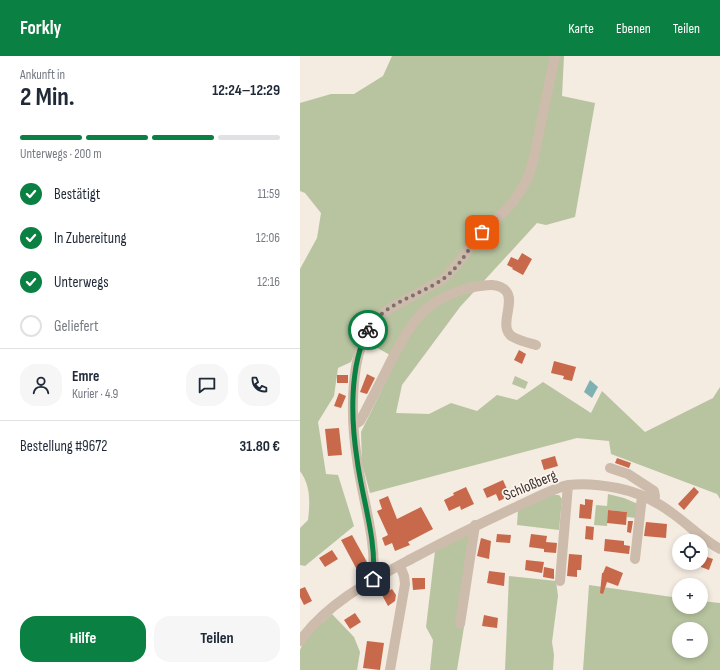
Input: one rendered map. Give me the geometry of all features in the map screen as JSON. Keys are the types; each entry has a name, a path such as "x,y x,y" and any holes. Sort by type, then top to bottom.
{"street":[{"path":"373,579 374,569 372,544 365,497 357,459 354,425 353,398 355,371 359,351 365,335 375,320 387,310 430,287 455,268 476,239 506,210 521,191 528,179 532,166 555,56"},
{"path":"354,425 360,421 406,332 424,310 444,296 458,291 489,284 501,288 506,291 509,299 506,321 507,330 510,335 514,338 536,345"},
{"path":"610,468 628,474 654,491 654,501"},
{"path":"560,581 568,485"},
{"name":"Schloßberg","path":"300,641 330,609 373,579 476,525 568,485 606,487 630,491 654,501 672,513 708,542 720,549"},
{"path":"635,559 642,496"},
{"path":"460,624 476,525"},
{"path":"390,670 404,584 404,576 400,566"}],"green space":[{"path":"392,56 564,56 562,96 595,103 575,217 546,225 537,223 460,307 402,385 396,413 429,414 451,403 477,411 497,395 517,400 543,382 591,413 602,391 645,432 713,398 720,387 720,499 717,494 611,454 609,441 577,438 370,493 362,464 361,432 397,359 360,338 351,362 338,368 334,396 318,422 326,474 338,475 354,526 305,566 300,565 300,528 308,520 309,495 304,477 300,471 300,269 317,238 321,213 305,193 300,191 300,103 331,94 354,94 383,76"},
{"path":"515,376 528,382 525,389 512,384"},
{"path":"608,494 624,498 638,504 636,518 627,517 627,512 608,510 607,526 594,525 596,505 607,506"},
{"path":"553,495 559,495 562,499 559,530 517,525 518,510"},
{"path":"470,533 464,627 457,670 430,670 433,640 426,627 435,551"},
{"path":"509,576 556,581 558,596 552,642 554,655 553,670 505,670"},
{"path":"589,585 672,597 672,614 708,614 708,602 720,603 720,670 583,670"},
{"path":"332,614 354,637 360,652 357,670 300,670 300,650 302,645 314,630"}],"water":[{"path":"590,380 598,387 592,398 584,392"}],"building":[{"path":"522,253 532,259 523,275 507,265 511,257 518,260"},
{"path":"519,350 526,354 522,364 514,360"},
{"path":"554,361 576,367 572,381 563,379 564,376 551,373"},
{"path":"367,374 375,378 367,394 360,392"},
{"path":"337,375 348,375 348,383 337,383"},
{"path":"339,393 346,396 341,408 334,406"},
{"path":"339,428 342,455 328,456 325,429"},
{"path":"555,456 558,466 544,470 541,460"},
{"path":"617,458 631,463 629,468 615,463"},
{"path":"503,480 510,496 499,501 496,494 487,498 483,489"},
{"path":"466,487 474,504 461,510 460,506 449,511 444,500 454,495 453,493"},
{"path":"694,487 699,492 684,510 678,504"},
{"path":"388,496 397,519 421,507 433,529 408,542 410,545 395,551 392,543 385,546 382,538 388,535 377,511 382,509 379,500"},
{"path":"585,499 593,500 591,519 579,518 580,504 585,505"},
{"path":"608,510 627,512 626,525 607,523"},
{"path":"628,521 633,521 631,533 627,532"},
{"path":"646,522 667,524 666,538 644,536"},
{"path":"586,526 594,527 593,540 585,539"},
{"path":"497,534 511,535 510,543 496,542"},
{"path":"531,534 547,536 546,542 557,543 556,553 544,552 544,549 529,547"},
{"path":"352,535 367,562 356,568 341,540"},
{"path":"481,538 491,541 489,559 477,556"},
{"path":"605,539 624,541 624,545 630,546 629,554 604,551"},
{"path":"332,550 338,559 325,567 319,558"},
{"path":"569,554 582,555 581,570 577,570 577,577 567,576"},
{"path":"708,557 713,559 708,570"},
{"path":"526,560 544,562 542,573 525,570"},
{"path":"606,566 623,573 618,586 607,582 603,594 600,593 602,573"},
{"path":"544,567 554,569 554,579 543,577"},
{"path":"489,571 505,573 504,586 487,583"},
{"path":"412,578 425,578 425,589 413,590"},
{"path":"305,587 312,601 304,605 300,597 300,589"},
{"path":"392,589 396,595 395,601 388,606 382,595"},
{"path":"355,613 361,622 350,629 344,620"},
{"path":"484,615 498,618 497,628 482,626"},
{"path":"367,641 384,643 380,670 363,668"}],"way so far":[{"path":"368,330 375,320 387,310 442,280 455,268 482,232"}],"route":[{"path":"368,330 357,359 353,398 357,459 365,497 370,532 374,569 373,579"}]}
